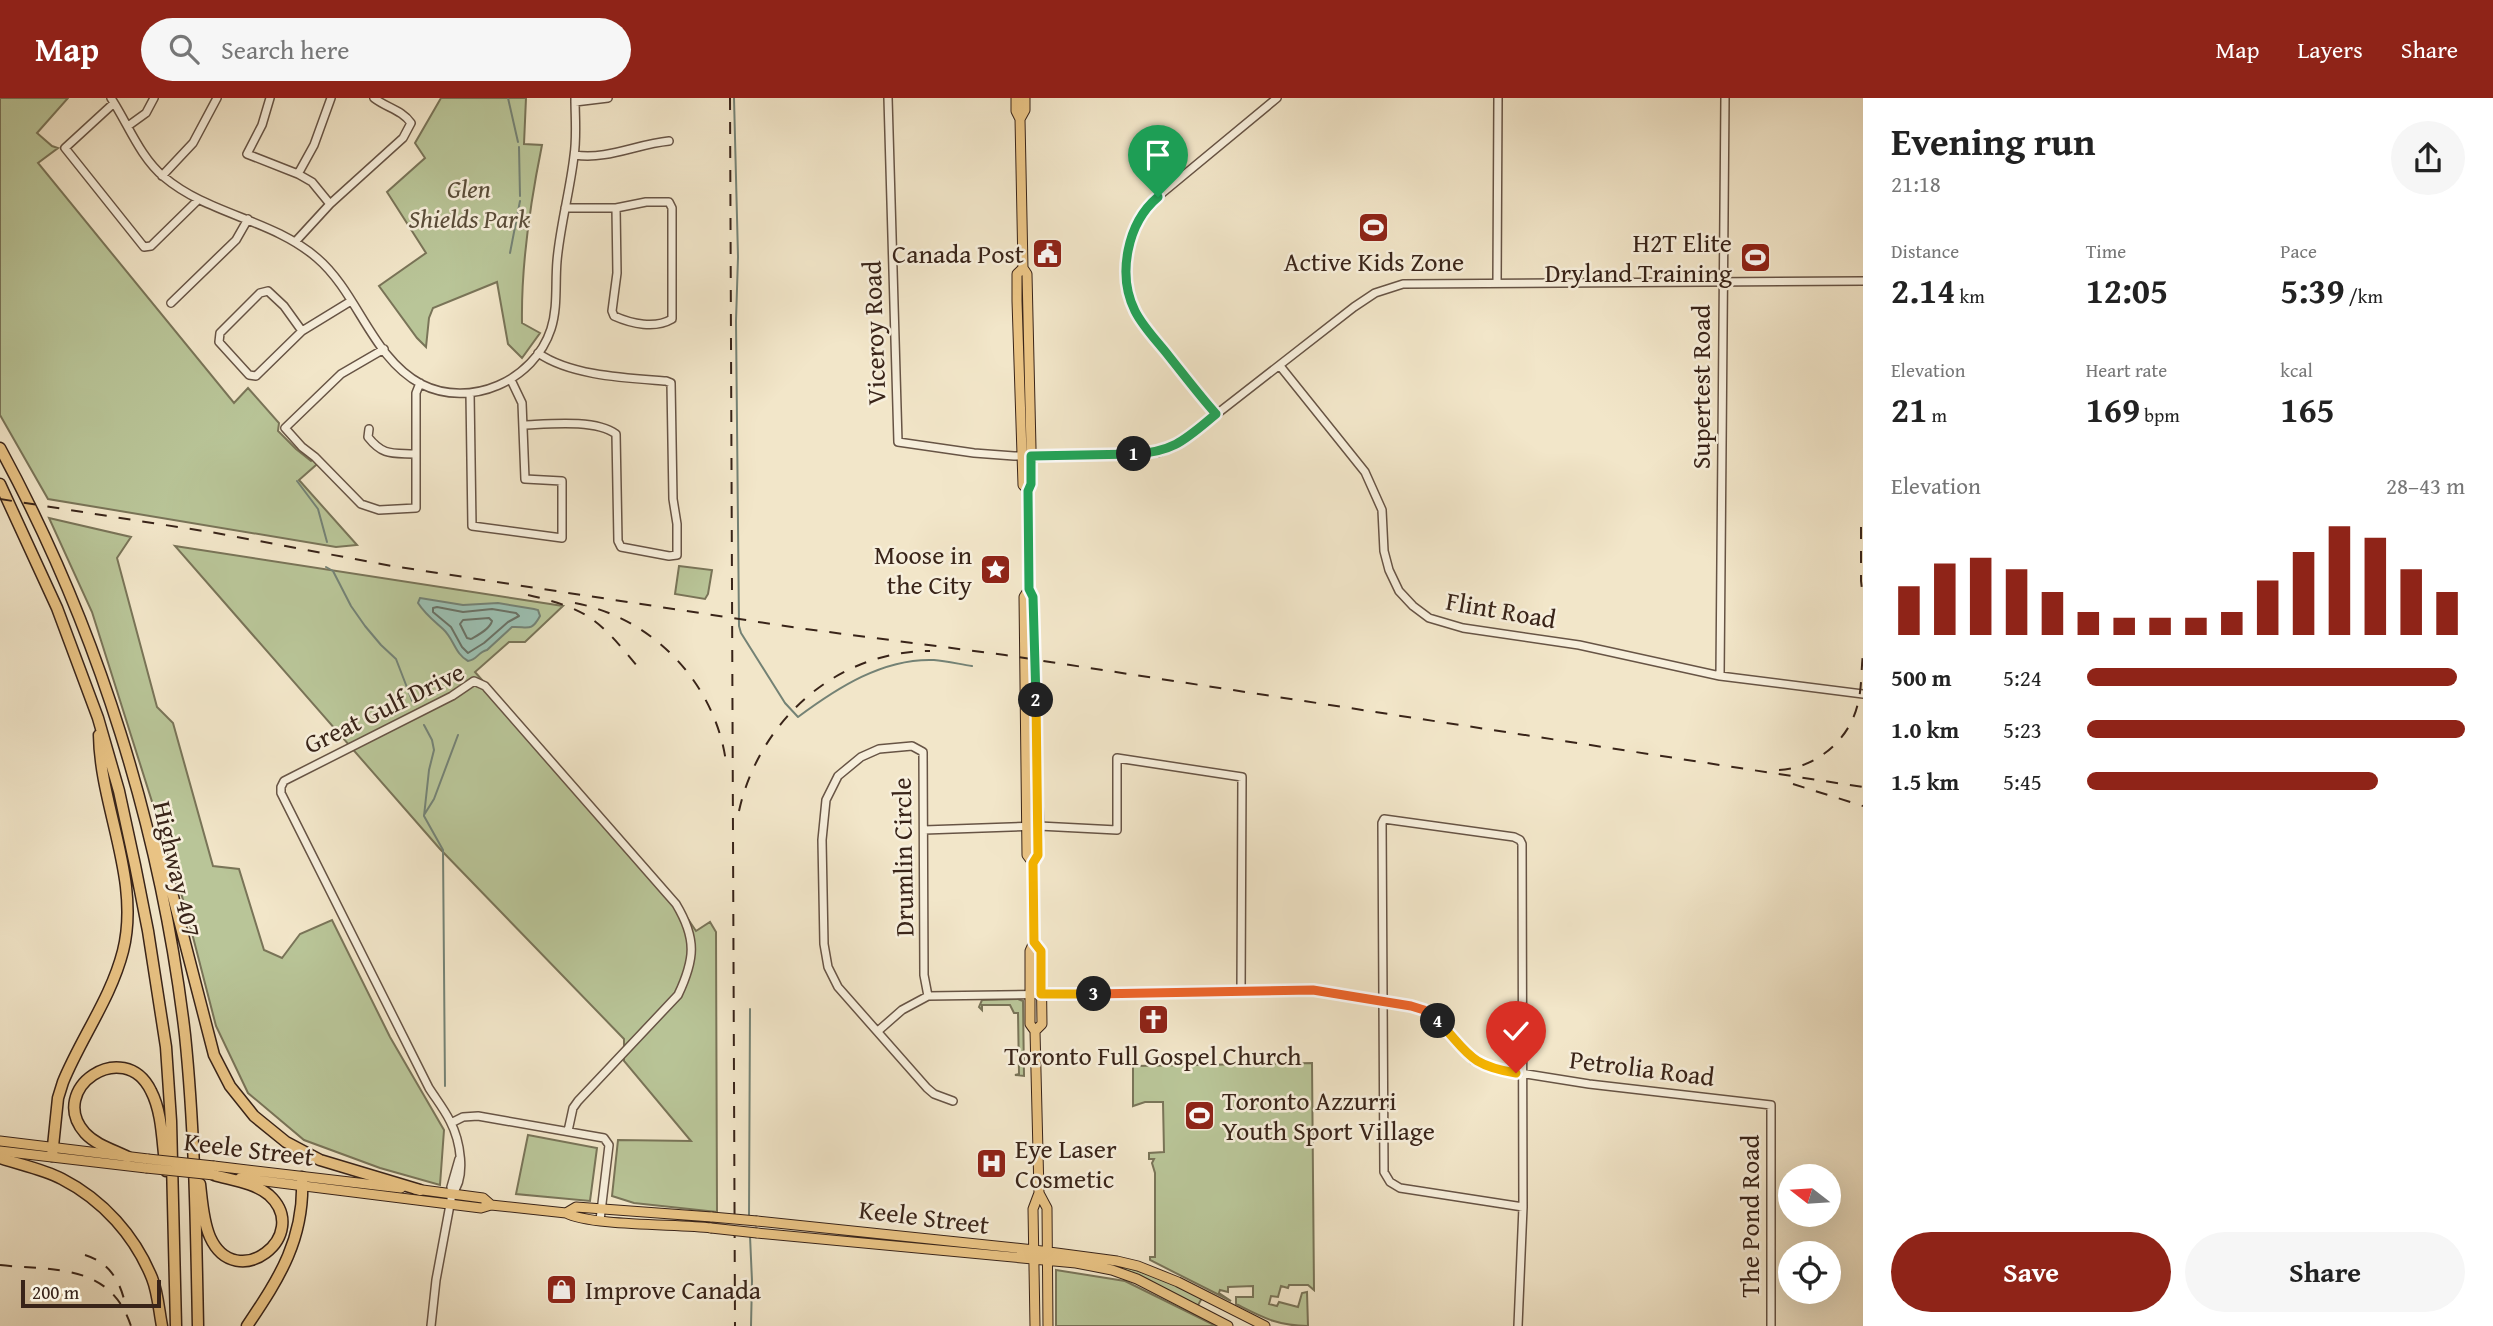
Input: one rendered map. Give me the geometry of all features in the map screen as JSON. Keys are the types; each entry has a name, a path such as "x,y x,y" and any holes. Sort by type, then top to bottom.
{"highway":[{"name":"Highway 407","path":"0,447 69,589 111,701 148,833 181,1008 193,1144 198,1326"},
{"name":"Highway 407","path":"0,484 57,608 98,718 119,791 135,865 160,1001 169,1086 176,1326"},
{"path":"52,1152 58,1098 63,1082 117,974 127,921 126,892 120,856 99,764 98,718"},
{"path":"148,833 161,853 214,1055 230,1086 254,1116 286,1142 320,1160 419,1190"},
{"path":"128,1157 95,1141 85,1133 78,1122 75,1108 78,1093 86,1079 96,1071 127,1069 138,1075 152,1091 173,1210"},
{"path":"193,1144 210,1238 226,1257 241,1261 257,1259 279,1238 282,1224 278,1207 264,1191 214,1171"},
{"path":"0,1158 62,1179 90,1196 118,1222 136,1246 153,1280 162,1326"},
{"path":"247,1326 291,1252 300,1213 302,1181"}],"main road":[{"path":"1016,98 1016,111 1020,119 1024,268 1027,274 1028,301 1027,456"},
{"path":"1020,119 1025,110 1025,98"},
{"path":"1024,268 1017,274 1017,301 1031,484 1028,491 1029,589 1033,597 1033,827 1038,855 1033,863 1034,942 1030,951 1030,1024 1035,1031 1039,1193 1034,1209 1035,1326"},
{"path":"1017,301 1028,301"},
{"path":"1034,942 1041,951 1042,1024 1035,1031"},
{"name":"Keele Street","path":"0,1141 52,1152 451,1199 483,1198 491,1205 566,1213 574,1217 600,1220 1034,1254"},
{"name":"Keele Street","path":"0,1151 128,1157 147,1163"},
{"name":"Keele Street","path":"302,1181 419,1190 451,1199"},
{"path":"1039,1193 1046,1208 1048,1326"},
{"name":"Keele Street","path":"566,1213 576,1207 757,1221 1138,1266 1265,1326"},
{"name":"Keele Street","path":"1047,1256 1124,1274 1227,1326"},
{"path":"1200,1312 1202,1303 1208,1297"}],"street":[{"path":"128,126 146,113 154,98"},
{"path":"162,176 193,143 217,98"},
{"path":"271,98 262,125 247,154 312,182 330,204"},
{"path":"298,174 314,145 331,98"},
{"path":"296,241 330,204 408,131 411,122 404,113 385,106 374,98"},
{"path":"198,201 151,246 144,247 65,148 113,100 142,151 162,176 198,201 248,219 296,241 324,264 384,349 401,368 420,383 444,392 470,393 511,380 538,353 550,331 555,310 557,260 575,155 575,100 608,98"},
{"name":"Viceroy Road","path":"888,98 898,442 974,453 1027,456"},
{"path":"1216,414 1136,313 1129,296 1126,266 1129,241 1139,219 1155,199 1278,98"},
{"path":"1497,98 1497,282"},
{"name":"Supertest Road","path":"1720,676 1725,98"},
{"path":"575,155 600,156 668,141"},
{"path":"565,208 616,208 669,201 672,319 663,325 637,323 614,316 612,311 617,273 616,208"},
{"path":"172,303 236,240 248,219"},
{"path":"1027,456 1157,453 1177,445 1335,320 1375,293 1403,284 1863,281"},
{"path":"302,331 284,306 268,291 260,293 220,333 219,342 250,375 256,376 302,331 351,301"},
{"path":"384,349 341,374 285,428 361,505 379,510 416,508 414,454 416,393 420,383"},
{"path":"524,425 576,425 610,429 617,434 618,541 621,547 669,556 677,555 671,383 567,368 538,353"},
{"name":"Flint Road","path":"1280,366 1365,472 1382,510 1384,551 1389,570 1399,591 1429,618 1463,628 1579,645 1720,676 1863,694"},
{"path":"470,393 472,526 562,538 562,481 525,479 522,403 511,380"},
{"path":"369,429 368,437 376,448 386,453 414,454"},
{"name":"Great Gulf Drive","path":"431,1326 451,1187 459,1159 451,1122 429,1088 281,793 281,787 284,781 452,696 474,681 485,686 676,904 691,934 691,957 687,976 678,995 578,1101 573,1108 568,1132"},
{"name":"Drumlin Circle","path":"878,1031 838,987 825,956 822,840 826,800 838,776 861,757 879,749 912,746 923,752 925,975 928,996"},
{"path":"924,830 1033,827 1117,830 1116,758 1242,777 1241,991"},
{"path":"1518,1326 1523,1207 1521,842 1514,837 1384,819 1382,1166 1386,1178 1405,1190 1523,1207"},
{"name":"Petrolia Road","path":"928,996 1313,990 1411,1006 1430,1014 1468,1055 1480,1064 1495,1069 1589,1084 1770,1105"},
{"path":"928,996 902,1010 878,1031 927,1088 934,1094 953,1101"},
{"name":"The Pond Road","path":"1770,1105 1771,1326"},
{"path":"451,1122 463,1117 478,1116 604,1138 609,1145 600,1220"}],"green space":[{"path":"0,98 68,98 37,133 58,148 38,163 234,403 248,388 279,423 278,431 311,461 315,457 316,465 299,480 357,545 336,547 48,499 0,415"},
{"name":"Glen Shields Park","path":"441,98 526,98 524,144 542,145 527,234 522,301 522,323 540,333 522,358 508,344 497,282 433,308 429,318 426,347 379,286 426,253 387,192 425,158 415,143"},
{"path":"49,518 131,537 117,558 157,707 173,723 213,866 239,869 264,950 282,958 300,934 332,920 390,1037 444,1130 440,1185 380,1168 304,1140 248,1093 216,1026 185,906 92,612"},
{"path":"175,546 563,606 525,642 509,642 475,672 678,904 696,931 710,922 716,932 717,1212 634,1203 612,1196 618,1140 691,1141 624,1061 624,1039 440,849"},
{"path":"679,566 712,570 705,599 675,594"},
{"path":"982,1000 1023,1001 1024,1076 1015,1075 1019,1074 1018,1013 1014,1013 1010,1005 982,1005 982,1010 979,1007"},
{"path":"1312,1063 1314,1290 1308,1285 1289,1285 1288,1288 1281,1286 1278,1297 1271,1296 1269,1304 1277,1306 1279,1302 1298,1307 1302,1293 1307,1292 1308,1326 1297,1326 1262,1317 1236,1304 1236,1297 1253,1297 1253,1286 1228,1287 1228,1292 1220,1290 1219,1293 1231,1301 1150,1260 1150,1257 1155,1257 1155,1173 1152,1163 1154,1159 1149,1159 1149,1153 1164,1152 1163,1102 1145,1102 1133,1106 1133,1066"},
{"path":"528,1135 597,1148 590,1201 516,1194"},
{"path":"1086,1260 1146,1273 1202,1298 1197,1307"},
{"path":"1056,1270 1125,1281 1216,1326 1056,1326"}],"water":[{"path":"420,598 463,605 498,603 538,610 540,616 531,627 512,627 487,650 468,661 460,654 447,633 421,607 418,603"}],"waterway":[{"path":"508,98 518,142"},
{"path":"734,98 741,633 785,703 798,717 845,686 897,664 934,660 972,666"},
{"path":"519,147 520,196"},
{"path":"510,253 520,201"},
{"path":"297,481 318,509 327,542"},
{"path":"326,567 333,571 365,626 396,659 413,703"},
{"path":"424,725 434,750 424,816 443,850 445,1086"},
{"path":"424,815 434,799 458,735"},
{"path":"749,1217 750,1009"},
{"path":"750,1236 751,1326"}],"railway":[{"path":"730,98 735,1326"},
{"path":"0,499 216,533 392,566 798,628 1005,655 1863,787"},
{"path":"1861,527 1863,598"},
{"path":"528,595 565,606 591,619 613,638 638,667"},
{"path":"575,603 630,623 654,639 676,659 709,706 720,733 726,762"},
{"path":"739,811 749,778 764,748 783,721 807,697 834,678 863,663 896,654 930,651"},
{"path":"1779,770 1793,768 1818,758 1829,750 1847,729 1859,697 1863,654"},
{"path":"1793,784 1863,806"},
{"path":"85,1255 100,1262 110,1271 124,1299"},
{"path":"0,1265 60,1270 95,1281 109,1291 122,1306 131,1326"}],"place":[{"name":"Active Kids Zone","path":"1374,227"},
{"name":"Canada Post","path":"1047,254"},
{"name":"H2T Elite Dryland Training","path":"1755,258"},
{"name":"Moose in the City","path":"995,570"},
{"name":"Toronto Full Gospel Church","path":"1153,1020"},
{"name":"Toronto Azzurri Youth Sport Village","path":"1199,1116"},
{"name":"Eye Laser Cosmetic","path":"992,1164"},
{"name":"Improve Canada","path":"562,1290"}],"route":[{"path":"1158,197 1139,219 1129,241 1126,266 1129,296 1136,313 1216,414 1177,445 1157,453 1031,456 1031,484 1028,491 1029,589 1033,597 1038,827 1038,855 1033,863 1034,942 1041,951 1041,994 1313,990 1388,1001 1424,1010 1480,1064 1516,1073"}]}
